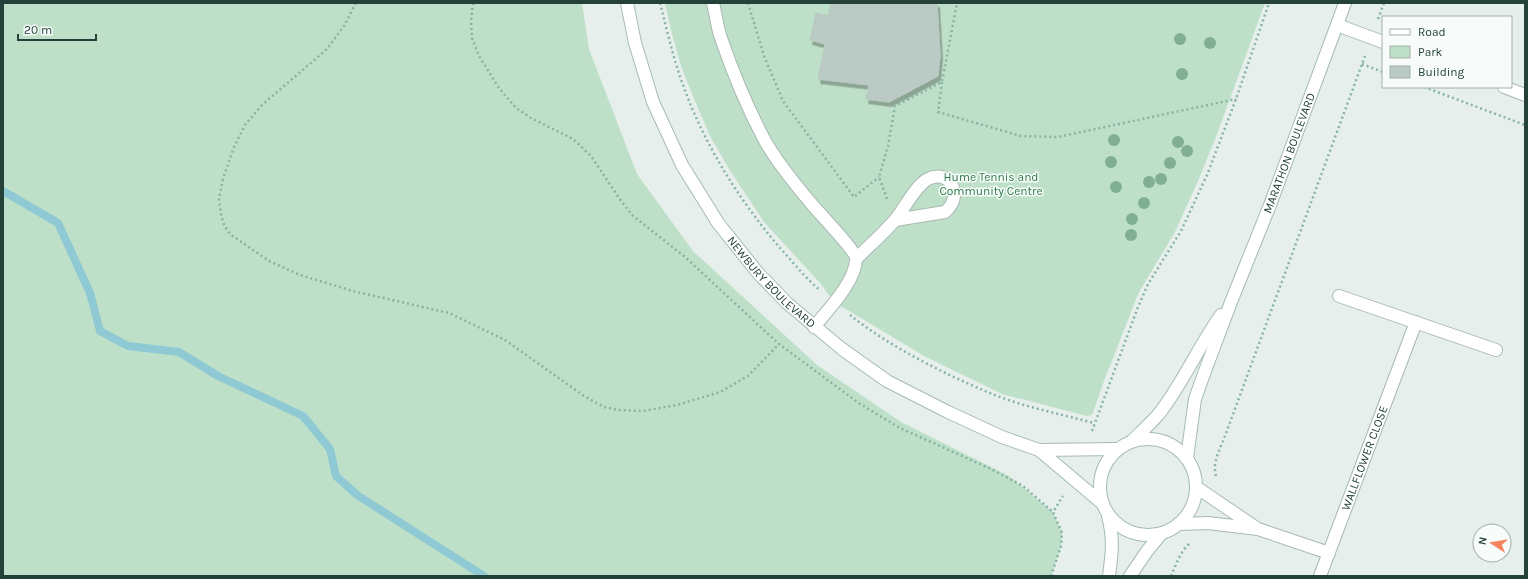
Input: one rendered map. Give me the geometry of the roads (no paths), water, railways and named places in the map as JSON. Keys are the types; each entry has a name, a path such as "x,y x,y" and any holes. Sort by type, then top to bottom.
{"street":[{"name":"NEWBURY BOULEVARD","path":"627,3 635,43 653,102 682,165 718,223 758,274 814,327 842,349 887,380 948,412 995,434 1039,450 1074,478 1105,508"},
{"path":"713,3 721,37 733,71 764,140 792,181 823,219 851,248 856,259 854,271 848,284 814,327"},
{"name":"MARATHON BOULEVARD","path":"1187,458 1195,399 1345,3"},
{"path":"1337,25 1377,40"},
{"path":"1507,88 1525,95"},
{"path":"856,259 895,220 926,180 934,177 944,178 950,183 955,192 954,199 951,207 945,212 895,220"},
{"path":"1339,296 1496,350"},
{"name":"MARATHON BOULEVARD","path":"1132,441 1158,415 1209,332 1231,302"},
{"name":"WALLFLOWER CLOSE","path":"1320,576 1416,322"},
{"path":"1105,508 1117,525 1131,532 1146,536 1161,534 1171,530 1188,514 1194,501 1196,488 1194,472 1187,458 1176,448 1162,441 1147,439 1132,441 1118,449 1108,460 1102,474 1100,489 1105,508 1112,533 1112,552 1108,576"},
{"name":"NEWBURY BOULEVARD","path":"1039,450 1118,449"},
{"path":"1196,488 1258,529"},
{"path":"1179,524 1208,523 1258,529 1329,553"},
{"path":"1130,576 1161,534"}],"waterway":[{"path":"3,191 58,223 90,293 100,331 128,346 179,352 218,376 303,416 330,449 336,476 357,495 484,576"}],"park label":[{"name":"Hume Tennis and Community Centre","path":"991,184"}]}
